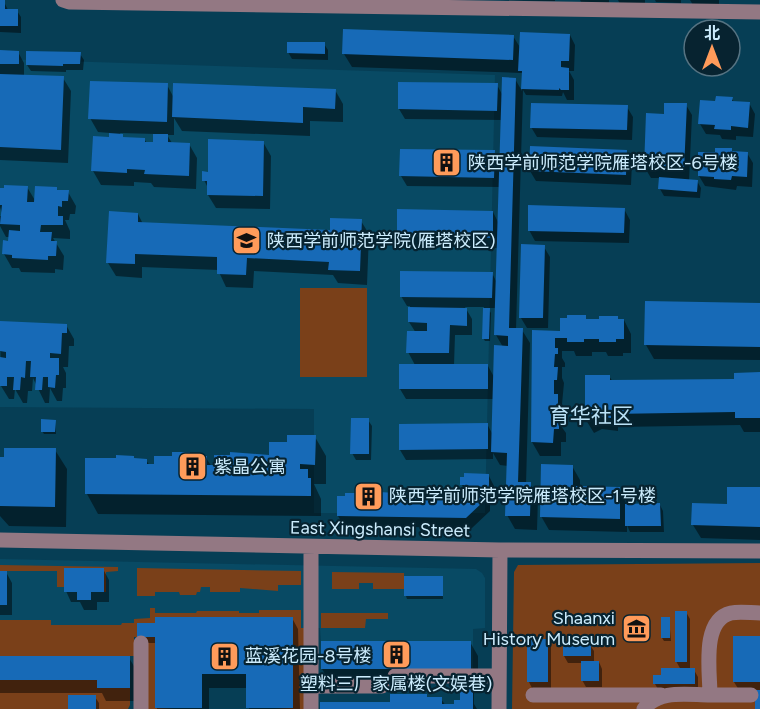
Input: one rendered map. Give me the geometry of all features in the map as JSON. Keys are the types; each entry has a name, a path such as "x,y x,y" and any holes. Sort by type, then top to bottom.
{"street":[{"path":"66,1 760,12"},
{"name":"East Xingshansi Street","path":"0,540 500,550 760,551"},
{"path":"311,547 311,709"},
{"path":"499,709 500,550"},
{"path":"710,695 710,639 714,624 731,613 760,613"},
{"path":"141,643 141,709"},
{"path":"394,676 499,676"},
{"path":"311,686 382,686"},
{"path":"533,695 751,695"},
{"path":"644,709 653,700 667,695"}],"shaded area":[{"name":"陕西学前师范学院(雁塔校区)","path":"0,59 495,75 485,513 314,513 314,409 0,407"},
{"path":"300,288 367,288 367,377 300,377"},
{"path":"0,559 476,569 485,578 485,628 473,629 473,669 471,669 471,641 321,641 320,628 294,628 293,637 0,637"},
{"name":"Shaanxi History Museum","path":"760,563 760,709 512,709 514,572 518,565"},
{"path":"0,565 118,567 118,571 106,572 106,592 104,592 104,568 64,568 64,587 57,587 57,571 0,571"},
{"path":"137,568 301,571 301,585 278,585 278,591 240,588 240,592 210,592 210,587 201,587 200,592 196,595 155,592 155,596 137,596"},
{"path":"332,572 404,573 404,589 373,589 373,583 359,583 359,589 332,589"},
{"path":"150,608 155,608 155,613 239,611 239,613 259,613 259,610 301,610 301,628 306,628 306,709 274,709 293,708 293,617 155,617 155,623 137,623 134,656 0,656 0,620 51,620 51,625 121,625 122,623 134,623 134,619 150,618"},
{"path":"321,613 388,613 388,619 366,619 365,628 321,628"},
{"path":"145,637 155,637 155,708 174,709 145,709"},
{"path":"0,680 97,680 97,688 130,688 130,705 128,709 96,709 96,695 68,695 68,709 0,709"}],"building":[{"path":"0,0 5,0 5,9 18,9 18,26 0,26"},
{"path":"343,29 514,35 513,60 342,54"},
{"path":"520,32 570,34 569,61 561,61 561,67 569,68 569,90 521,89 522,71 518,71"},
{"path":"287,42 325,42 325,54 287,53"},
{"path":"0,50 19,51 19,64 0,64"},
{"path":"26,51 81,52 80,64 26,65"},
{"path":"0,74 64,76 61,150 0,147"},
{"path":"502,77 516,78 509,328 523,328 518,482 531,482 530,516 505,516 507,453 491,452 494,345 508,346 508,336 494,335"},
{"path":"90,81 168,83 167,122 88,119"},
{"path":"398,82 498,83 497,111 398,109"},
{"path":"173,83 336,89 335,109 303,107 303,123 172,117"},
{"path":"716,96 733,97 732,101 750,102 748,128 731,126 731,130 714,129 715,125 698,124 700,100 715,101"},
{"path":"531,103 628,105 627,130 530,128"},
{"path":"664,103 687,103 684,170 644,168 646,113 664,114"},
{"path":"109,133 123,134 123,137 145,138 145,142 153,142 153,134 168,134 168,142 190,143 189,176 144,174 145,170 127,169 127,173 91,171 93,136 109,137"},
{"path":"208,139 264,141 263,196 207,195 207,181 202,181 202,171 208,172"},
{"path":"530,146 627,150 626,175 529,171"},
{"path":"715,148 732,148 732,151 748,152 747,177 732,176 731,180 698,176 698,152 715,152"},
{"name":"陕西学前师范学院雁塔校区-6号楼","path":"400,149 495,150 494,178 399,176"},
{"path":"659,177 698,180 697,192 658,189"},
{"path":"4,185 28,186 27,202 34,202 35,186 69,190 68,201 62,201 62,207 58,206 58,216 63,216 63,225 41,225 40,232 52,232 51,241 57,241 56,256 48,256 48,260 12,258 12,255 2,254 3,240 8,241 9,230 20,231 20,225 0,224 2,205 0,205 0,188 4,188"},
{"path":"528,205 625,208 624,233 528,231"},
{"path":"397,209 493,211 493,238 397,236"},
{"path":"109,211 138,213 138,222 330,230 330,218 362,219 360,271 328,270 329,262 247,258 246,275 217,274 217,257 135,254 135,264 106,263"},
{"path":"521,244 545,245 543,318 519,318"},
{"path":"400,271 493,272 492,298 400,297"},
{"path":"645,301 760,303 760,347 644,345"},
{"path":"408,307 467,308 467,326 450,325 449,353 406,353 407,331 427,331 427,323 408,322"},
{"path":"483,308 490,308 489,339 482,339"},
{"path":"567,315 586,315 586,319 618,316 618,319 624,319 624,339 616,339 616,342 584,339 584,342 567,342 567,338 555,338 555,348 558,348 558,354 555,354 554,367 558,367 557,380 554,380 554,394 558,394 558,407 554,407 554,418 559,418 559,429 554,429 553,443 531,442 532,330 560,331 560,318 567,318"},
{"path":"0,321 67,324 67,333 62,333 61,354 50,353 50,358 59,358 59,375 56,375 55,388 48,387 48,377 43,377 42,390 35,390 36,377 30,377 31,361 26,361 25,378 21,377 20,390 13,390 14,377 7,377 7,386 0,386 0,357 6,358 6,352 0,351"},
{"path":"399,364 488,364 488,389 399,389"},
{"path":"760,372 760,418 735,418 735,412 611,414 611,418 593,416 585,421 585,375 610,375 610,380 734,379 734,373"},
{"path":"351,418 369,418 369,454 350,454"},
{"path":"41,419 56,420 55,432 41,432"},
{"path":"488,423 488,449 399,450 399,424"},
{"name":"紫晶公寓","path":"287,435 316,435 315,465 300,464 300,469 308,469 308,478 311,478 311,496 85,494 85,458 134,456 134,458 147,459 147,464 154,464 154,456 172,456 172,452 190,452 190,456 207,456 207,465 214,465 214,455 230,455 230,452 269,455 269,442 287,442"},
{"path":"4,448 56,448 55,507 0,506 0,457 4,457"},
{"path":"541,464 573,465 573,486 620,487 620,519 540,517"},
{"name":"陕西学前师范学院雁塔校区-1号楼","path":"464,473 489,474 489,493 485,493 485,500 466,518 337,516 337,496 345,496 345,493 379,496 379,492 397,493 400,497 409,497 409,493 443,497 443,494 464,495 464,485 460,485 460,477 464,477"},
{"path":"727,487 760,487 760,527 691,525 692,503 727,504"},
{"path":"660,503 661,526 625,526 625,504"},
{"path":"64,568 104,568 104,592 91,592 91,600 77,600 77,592 64,592"},
{"path":"0,571 7,571 7,605 0,605"},
{"path":"404,576 443,576 443,596 404,596"},
{"path":"675,611 687,611 687,662 675,662"},
{"name":"蓝溪花园-8号楼","path":"155,617 293,617 293,708 246,708 246,674 202,674 202,708 155,708 155,637 137,637 137,623 155,623"},
{"path":"661,617 670,617 670,638 661,638"},
{"path":"733,636 760,636 760,682 733,682"},
{"path":"527,639 548,639 548,682 527,682"},
{"name":"塑料三厂家属楼(文娱巷)","path":"321,641 471,641 471,669 321,669"},
{"path":"563,643 591,643 591,656 563,656"},
{"path":"0,656 130,656 130,688 97,688 97,680 0,680"},
{"path":"581,661 599,661 599,681 581,681"},
{"path":"661,668 695,668 695,684 653,684 653,675 661,675"},
{"path":"460,684 473,684 473,709 320,709 320,702 390,702 390,694 427,694 427,697 442,697 442,704 454,704 454,700 460,700"},
{"path":"755,690 760,690 760,709 755,709"},
{"path":"68,695 96,695 96,709 68,709"}],"place":[{"name":"陕西学前师范学院雁塔校区-6号楼","path":"447,163"},
{"name":"陕西学前师范学院(雁塔校区)","path":"246,241"},
{"name":"紫晶公寓","path":"193,467"},
{"name":"陕西学前师范学院雁塔校区-1号楼","path":"368,496"},
{"name":"Shaanxi History Museum","path":"636,628"},
{"name":"塑料三厂家属楼(文娱巷)","path":"396,655"},
{"name":"蓝溪花园-8号楼","path":"224,656"}],"district":[{"name":"育华社区","path":"591,415"}]}
